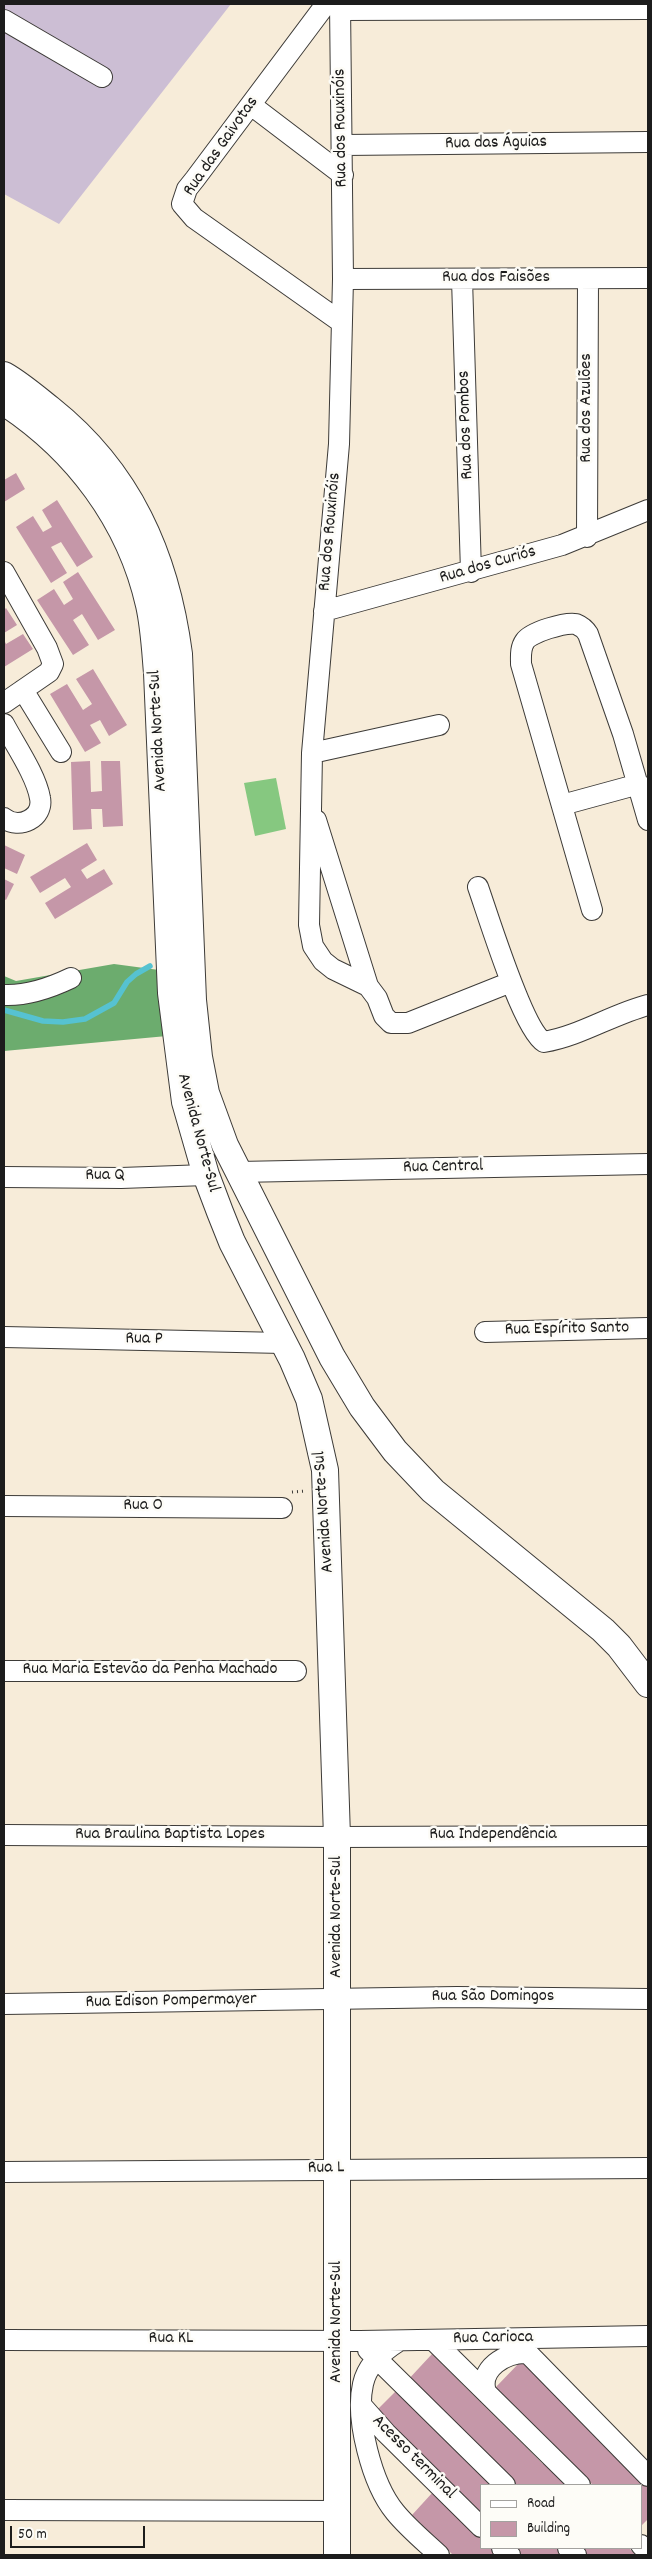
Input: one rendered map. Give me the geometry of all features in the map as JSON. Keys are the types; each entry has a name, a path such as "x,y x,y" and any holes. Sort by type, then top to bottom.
{"main road":[{"name":"Avenida Norte-Sul","path":"4,375 69,424 106,464 147,531 163,573 175,624 180,662 190,956 199,1057 214,1120 238,1172 332,1357 362,1407 395,1451 433,1491 603,1630 619,1646 648,1684"},
{"name":"Avenida Norte-Sul","path":"4,402 56,442 103,497 127,541 149,604 157,673 168,951 175,1038 185,1102 206,1175 232,1242 299,1374 316,1422 325,1470 337,1837 338,2168 349,2341 337,2511 337,2555"}],"street":[{"path":"335,6 648,9"},
{"name":"Rua das Gaivotas","path":"335,6 251,105 187,189 182,204 194,218 341,322"},
{"name":"Rua dos Rouxinóis","path":"335,6 343,145 343,279 338,444 312,753 309,925 311,939 323,961 333,969 368,986"},
{"path":"4,20 102,77"},
{"path":"251,105 343,175"},
{"name":"Rua das Águias","path":"343,145 648,142"},
{"name":"Rua dos Faisões","path":"343,279 648,278"},
{"name":"Rua dos Pombos","path":"462,279 471,572"},
{"name":"Rua dos Azulões","path":"587,536 588,279"},
{"name":"Rua dos Curiós","path":"324,610 471,572 587,536 648,510"},
{"path":"4,572 47,648 52,664 49,672 4,703"},
{"path":"592,910 522,664 522,647 526,640 547,629 577,624 588,634 639,784 648,820"},
{"path":"23,690 61,752"},
{"path":"4,724 36,784 41,800 36,815 24,823 15,824 4,818"},
{"path":"312,753 439,725"},
{"path":"562,805 639,784"},
{"path":"311,804 368,986 377,998 384,1016 391,1023 408,1023 511,982"},
{"path":"478,887 511,982 532,1028 544,1042 564,1038 606,1019 648,1005"},
{"path":"4,995 13,996 52,987 71,978"},
{"name":"Rua Central","path":"238,1172 648,1164"},
{"name":"Rua Q","path":"4,1176 121,1178 206,1175"},
{"name":"Rua Espírito Santo","path":"485,1332 648,1328"},
{"name":"Rua P","path":"4,1337 283,1343"},
{"name":"Rua O","path":"4,1506 282,1508"},
{"name":"Rua Maria Estevão da Penha Machado","path":"4,1671 296,1671"},
{"name":"Rua Braulina Baptista Lopes","path":"4,1835 337,1837"},
{"name":"Rua Independência","path":"337,1837 648,1836"},
{"name":"Rua São Domingos","path":"338,2000 457,1997 648,1999"},
{"name":"Rua Edison Pompermayer","path":"4,2004 338,2000"},
{"name":"Rua L","path":"4,2172 338,2168 648,2168"},
{"name":"Rua Carioca","path":"349,2341 433,2340 514,2346 648,2336"},
{"name":"Rua KL","path":"4,2340 349,2341"},
{"path":"433,2340 579,2484"},
{"path":"349,2341 376,2359 503,2484"},
{"path":"362,2406 363,2384 376,2359 399,2341"},
{"path":"486,2392 484,2382 487,2375 514,2346 648,2476"},
{"name":"Acesso terminal","path":"362,2406 386,2433 480,2525"},
{"name":"Acesso terminal","path":"362,2406 367,2452 382,2492 394,2512 439,2555"},
{"path":"4,2510 337,2511"}],"path":[{"path":"282,1508 282,1493 327,1490"}],"shaded area":[{"path":"4,4 231,4 59,224 4,194"}],"green space":[{"path":"276,778 286,829 255,836 244,783"},
{"path":"114,964 159,970 167,1036 4,1051 4,976 16,981"}],"building":[{"path":"16,473 25,489 4,502 4,480"},
{"path":"57,500 93,557 77,567 61,542 51,547 67,573 51,583 16,527 33,516 43,532 52,527 42,510"},
{"path":"78,572 115,630 98,640 82,614 73,620 89,645 73,655 37,600 54,589 64,605 73,599 63,582"},
{"path":"6,608 17,625 4,633 4,610"},
{"path":"23,634 33,649 4,667 4,640 6,644"},
{"path":"93,669 127,725 109,736 100,720 90,725 101,743 85,752 50,694 67,684 83,710 92,704 76,679"},
{"path":"90,761 91,792 102,791 101,761 120,761 123,826 103,827 102,809 91,809 92,829 73,830 71,762"},
{"path":"87,843 97,860 81,870 87,879 104,869 113,884 55,919 45,903 71,887 65,878 40,893 30,877"},
{"path":"4,845 25,855 17,874 4,868"},
{"path":"4,879 14,884 6,900 4,899"},
{"path":"432,2354 543,2464 557,2451 494,2389 522,2360 648,2488 648,2519 642,2525 642,2484 592,2484 576,2469 562,2481 565,2484 511,2484 406,2382"},
{"path":"399,2388 496,2484 480,2484 480,2515 375,2412"},
{"path":"433,2492 480,2532 480,2549 502,2549 500,2555 453,2555 412,2515"},
{"path":"515,2549 562,2549 568,2555 522,2555"},
{"path":"578,2549 630,2549 636,2555 584,2555"}],"waterway":[{"path":"4,1010 43,1021 63,1022 85,1019 114,1003 127,982 150,966"}]}
